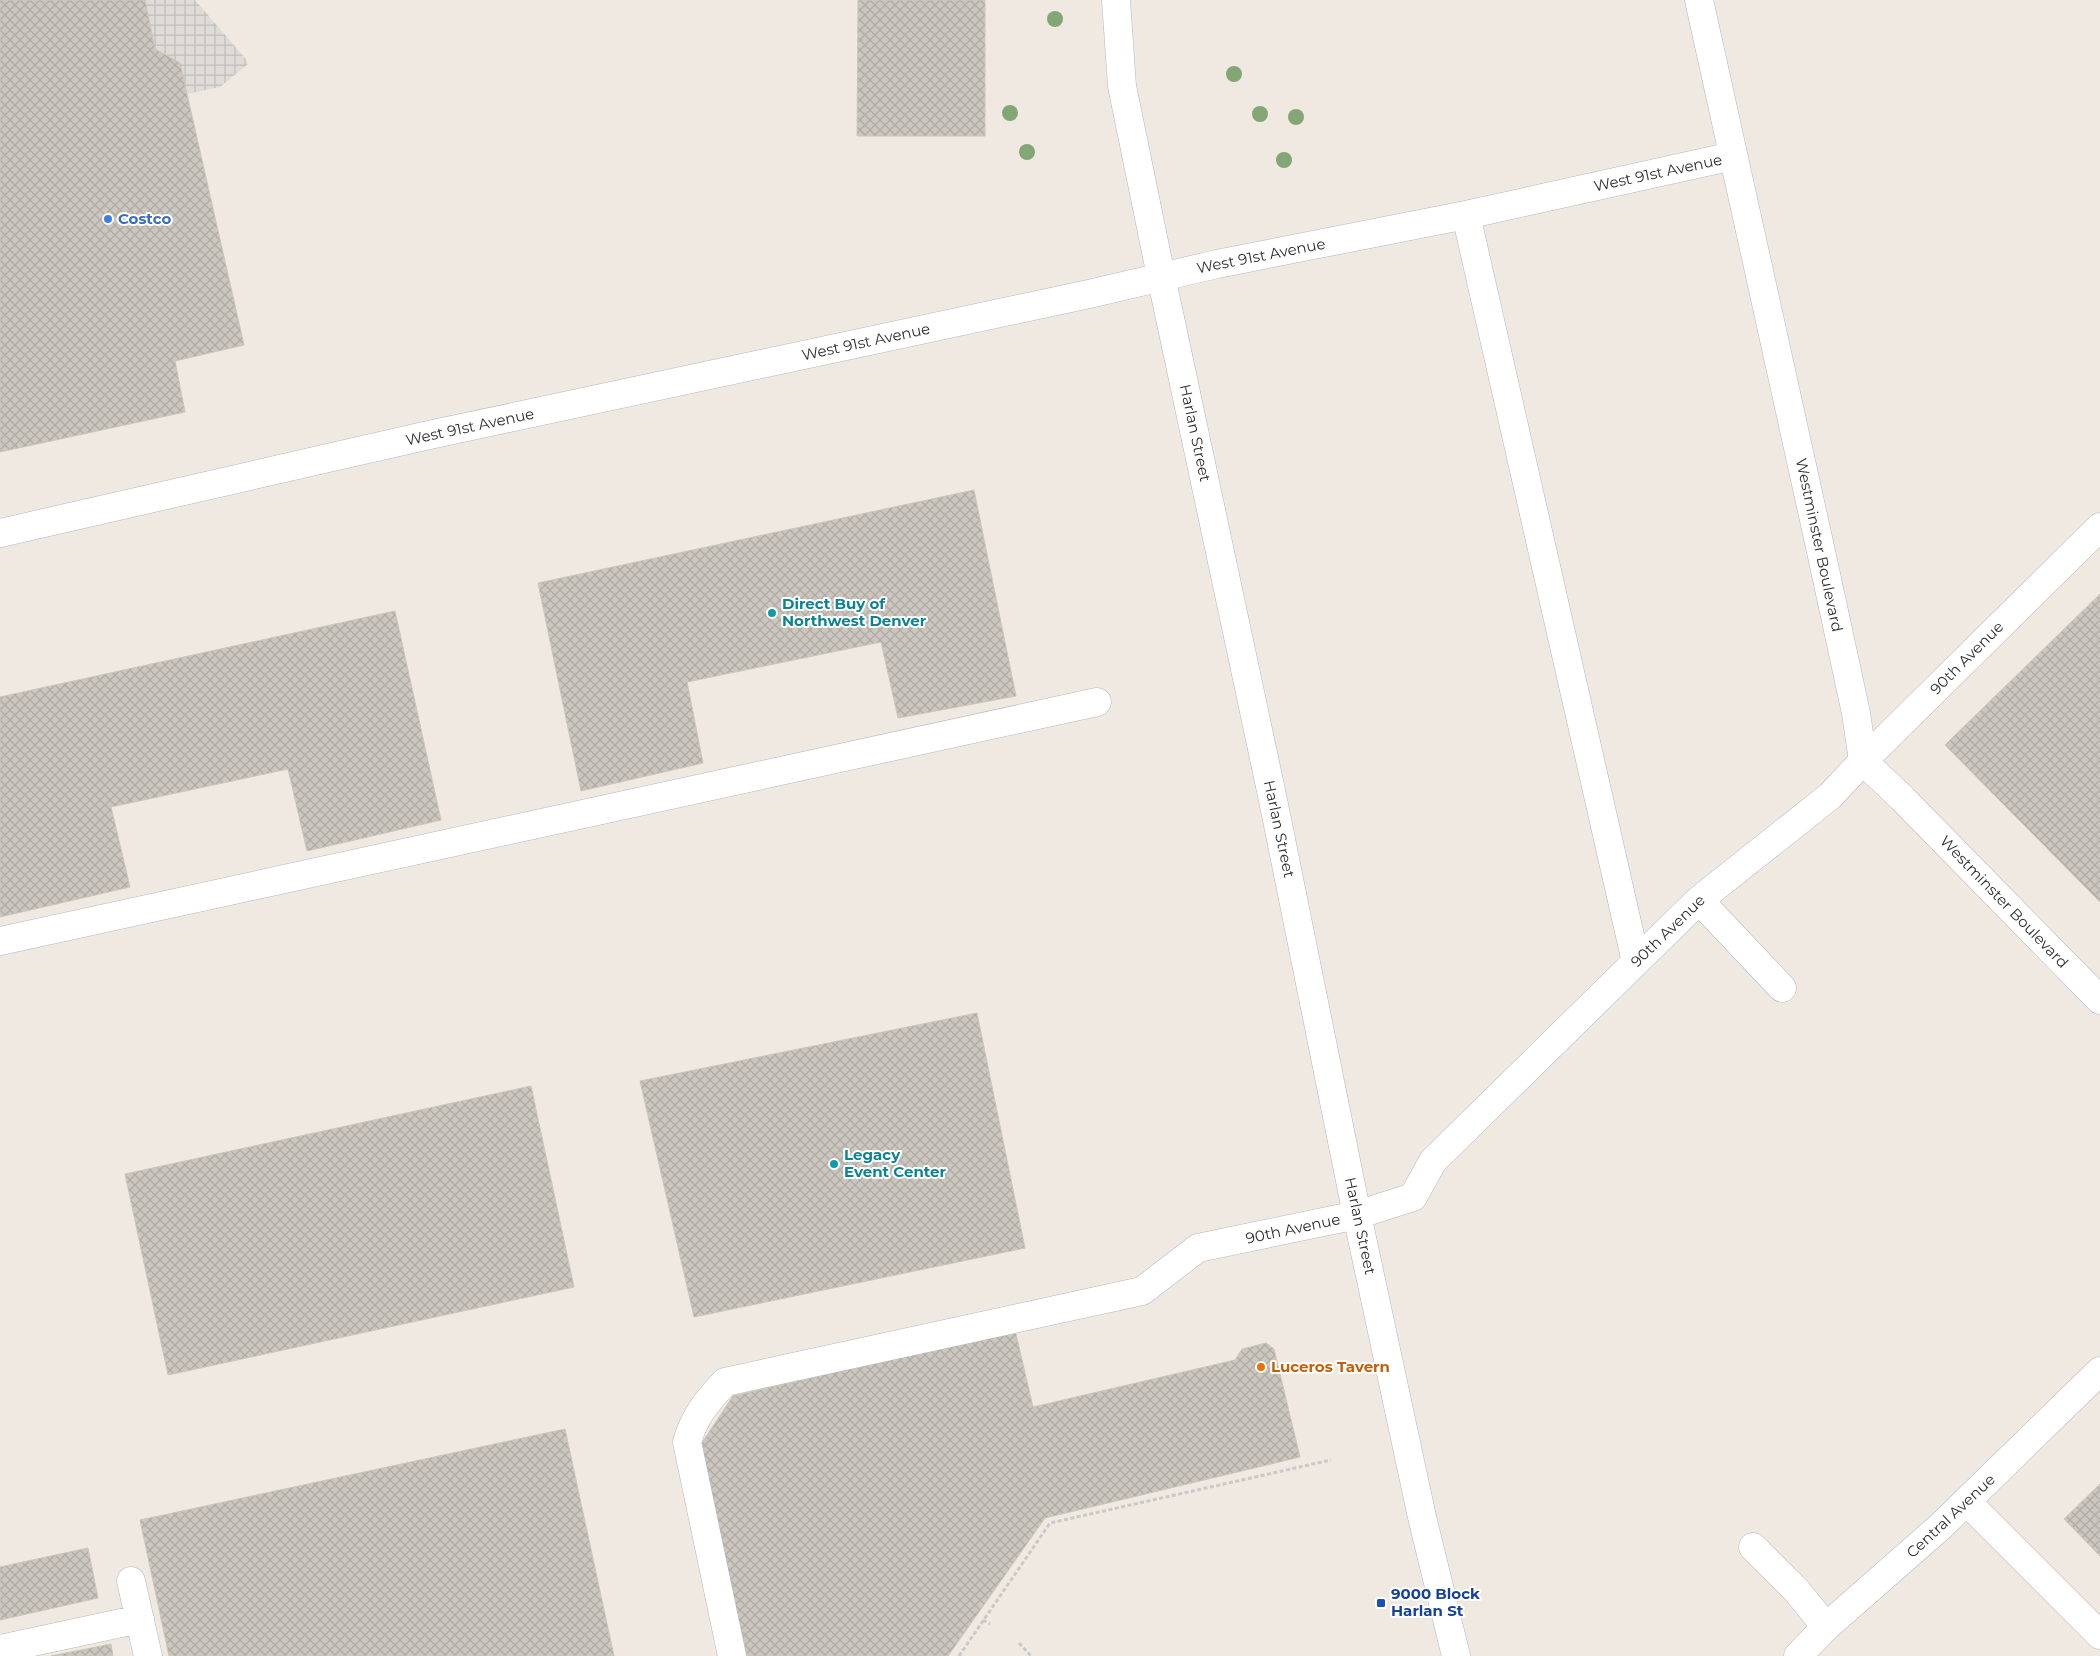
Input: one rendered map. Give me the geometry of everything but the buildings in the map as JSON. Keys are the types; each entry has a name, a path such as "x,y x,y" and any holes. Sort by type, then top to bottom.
{"street":[{"name":"Harlan Street","path":"1116,0 1122,86 1160,276 1274,800 1357,1215 1422,1518 1456,1656"},
{"name":"Westminster Boulevard","path":"1699,0 1856,713 1862,761 1902,798 2100,1000"},
{"name":"West 91st Avenue","path":"0,533 429,435 1041,304 1160,276 1466,215 1732,156"},
{"path":"1466,215 1636,962"},
{"name":"90th Avenue","path":"732,1656 687,1442 692,1424 707,1402 725,1382 1142,1291 1198,1248 1357,1215 1413,1197 1433,1161 1699,900 1830,796 1862,761 2100,527"},
{"path":"0,941 1098,702"},
{"path":"1699,900 1782,988"},
{"name":"Central Avenue","path":"1798,1656 1826,1628 1967,1502 2100,1371"},
{"path":"1967,1502 2100,1635"},
{"path":"1753,1547 1797,1591 1826,1628"},
{"path":"131,1581 148,1656"},
{"path":"0,1649 140,1619"}],"path":[{"path":"959,1656 1050,1523 1331,1460"},
{"path":"983,1620 990,1624"},
{"path":"1019,1644 1031,1656"}],"shaded area":[{"path":"145,0 195,0 245,58 248,64 220,87 187,94 180,63 155,49"}],"place":[{"name":"Costco","path":"108,219"},
{"name":"Direct Buy of Northwest Denver","path":"772,613"},
{"name":"Legacy Event Center","path":"834,1164"},
{"name":"Luceros Tavern","path":"1261,1367"},
{"name":"9000 Block Harlan St","path":"1381,1603"}]}
